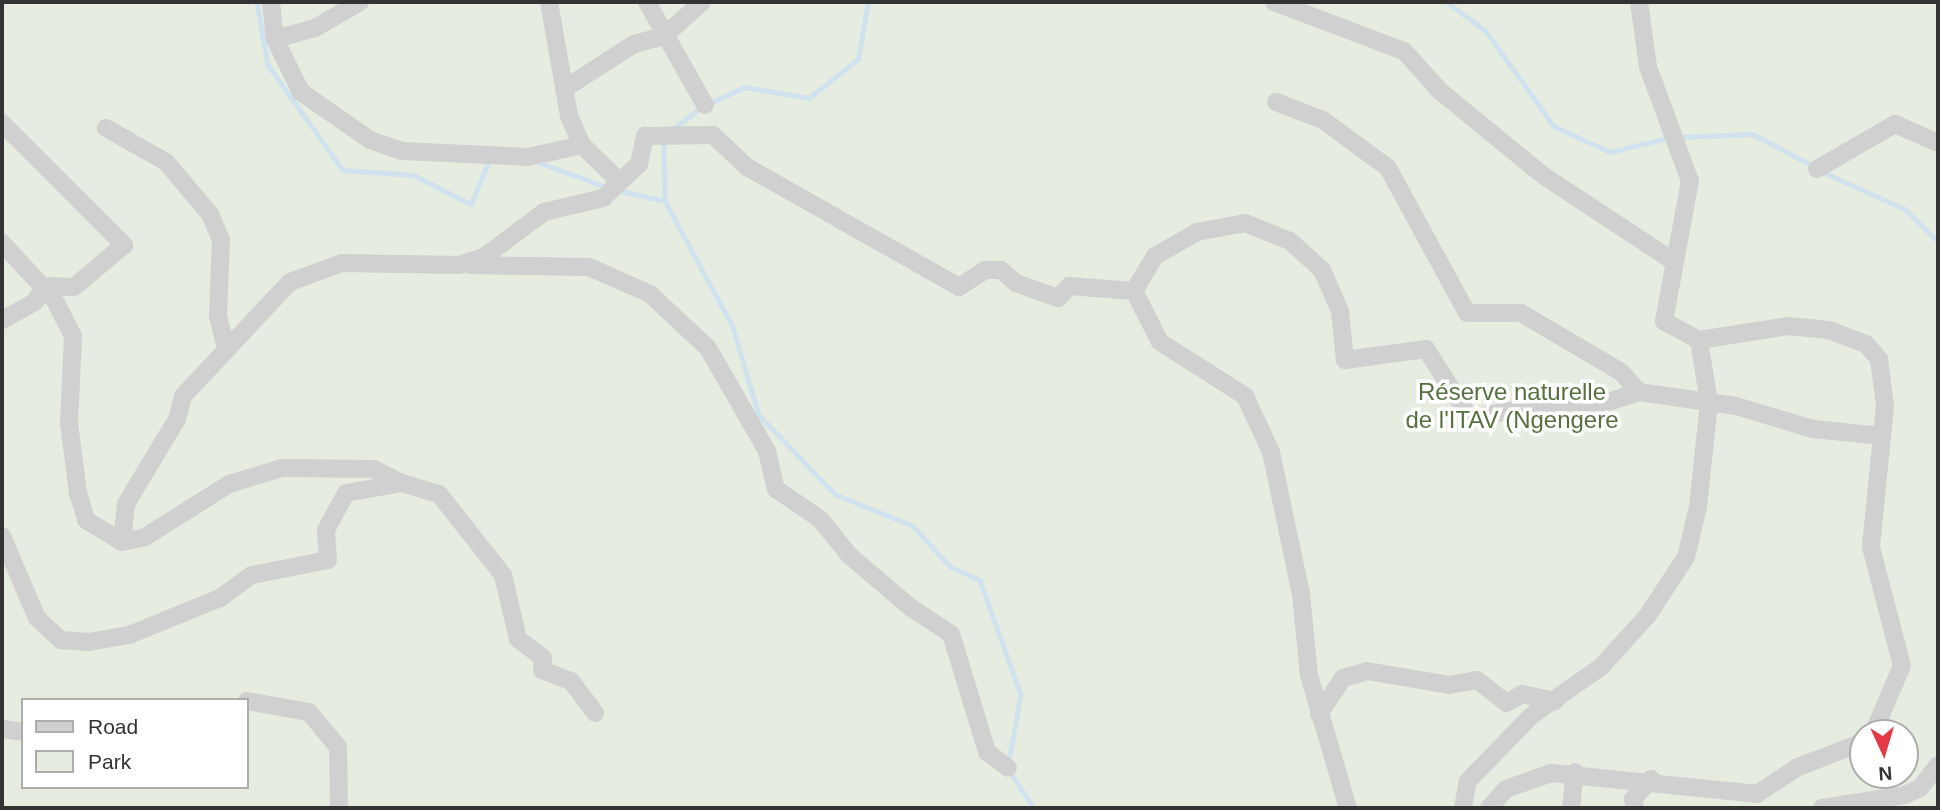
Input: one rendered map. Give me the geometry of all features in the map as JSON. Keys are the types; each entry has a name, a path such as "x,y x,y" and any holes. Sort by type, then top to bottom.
{"street":[{"path":"271,2 275,39 300,92 370,140 402,151 528,157 582,145"},
{"path":"275,39 315,28 360,2"},
{"path":"549,2 564,89 582,145 619,181"},
{"path":"647,2 705,105"},
{"path":"564,89 634,44 664,36 702,2"},
{"path":"1274,2 1404,51 1440,91 1544,176 1673,261"},
{"path":"1639,2 1661,108 1690,181 1673,261 1664,321 1699,340 1788,326 1829,330 1866,344 1884,374 1882,436 1871,547 1902,666 1879,719"},
{"path":"1276,103 1323,120 1388,168 1467,313 1521,313 1621,372 1639,392"},
{"path":"2,123 124,245 74,287 44,286"},
{"path":"1817,169 1895,124 1938,143"},
{"path":"106,128 166,162 210,214 221,240 218,316 226,347"},
{"path":"459,265 504,245 544,212 603,198 639,164 645,136 713,135 747,167 959,287 985,270 1001,270 1016,283 1058,298 1069,286 1134,291"},
{"path":"1134,291 1155,256 1197,232 1245,223 1290,242 1321,270 1340,312 1345,359 1426,349 1470,418 1559,402 1605,403 1639,392 1709,403 1813,429 1882,436"},
{"path":"2,243 44,286 73,336 69,423 78,493 86,520 122,542 145,537 229,484 282,468 374,469 402,483 439,494 464,519 503,575 518,639 543,658 542,670 571,681 595,713"},
{"path":"122,542 126,504 177,419 183,396 226,347 290,282 342,262 589,267 650,294 708,348 767,451 776,489 820,519 849,555 910,607 951,634 987,752 1009,768"},
{"path":"2,320 35,302 44,286"},
{"path":"1134,291 1160,342 1245,396 1271,452 1319,714 1348,808"},
{"path":"1463,808 1468,781 1531,716 1558,700 1648,615 1686,557 1706,458 1709,403 1699,340"},
{"path":"2,536 37,618 61,639 89,642 129,635 220,598 253,575 328,560 326,530 335,504 345,493 402,483"},
{"path":"1319,714 1343,678 1367,671 1449,685 1477,680 1506,704 1522,694 1538,702 1558,700"},
{"path":"248,701 309,712 338,747 339,808"},
{"path":"2,729 21,732"},
{"path":"1489,808 1506,789 1575,772 1651,779 1757,794 1798,767 1849,747"},
{"path":"1822,808 1905,794 1920,788 1938,765"},
{"path":"1571,808 1575,772"},
{"path":"1635,808 1633,799 1651,779"}],"green space":[{"name":"Réserve naturelle de l'ITAV (Ngengere","path":"2,2 1938,2 1938,808 2,808"}],"waterway":[{"path":"257,2 268,65 343,170 414,175 471,204 488,163"},
{"path":"708,104 745,87 809,98 858,59 868,2"},
{"path":"1447,2 1486,31 1554,126 1610,152 1671,137"},
{"path":"671,130 700,108"},
{"path":"1680,137 1753,134 1813,166"},
{"path":"664,139 665,201 733,327 759,415 835,494 913,526 951,567 980,580 1021,695 1009,761"},
{"path":"538,162 606,187"},
{"path":"1823,172 1905,209 1938,241"},
{"path":"617,190 665,201"},
{"path":"1011,773 1034,808"}]}
